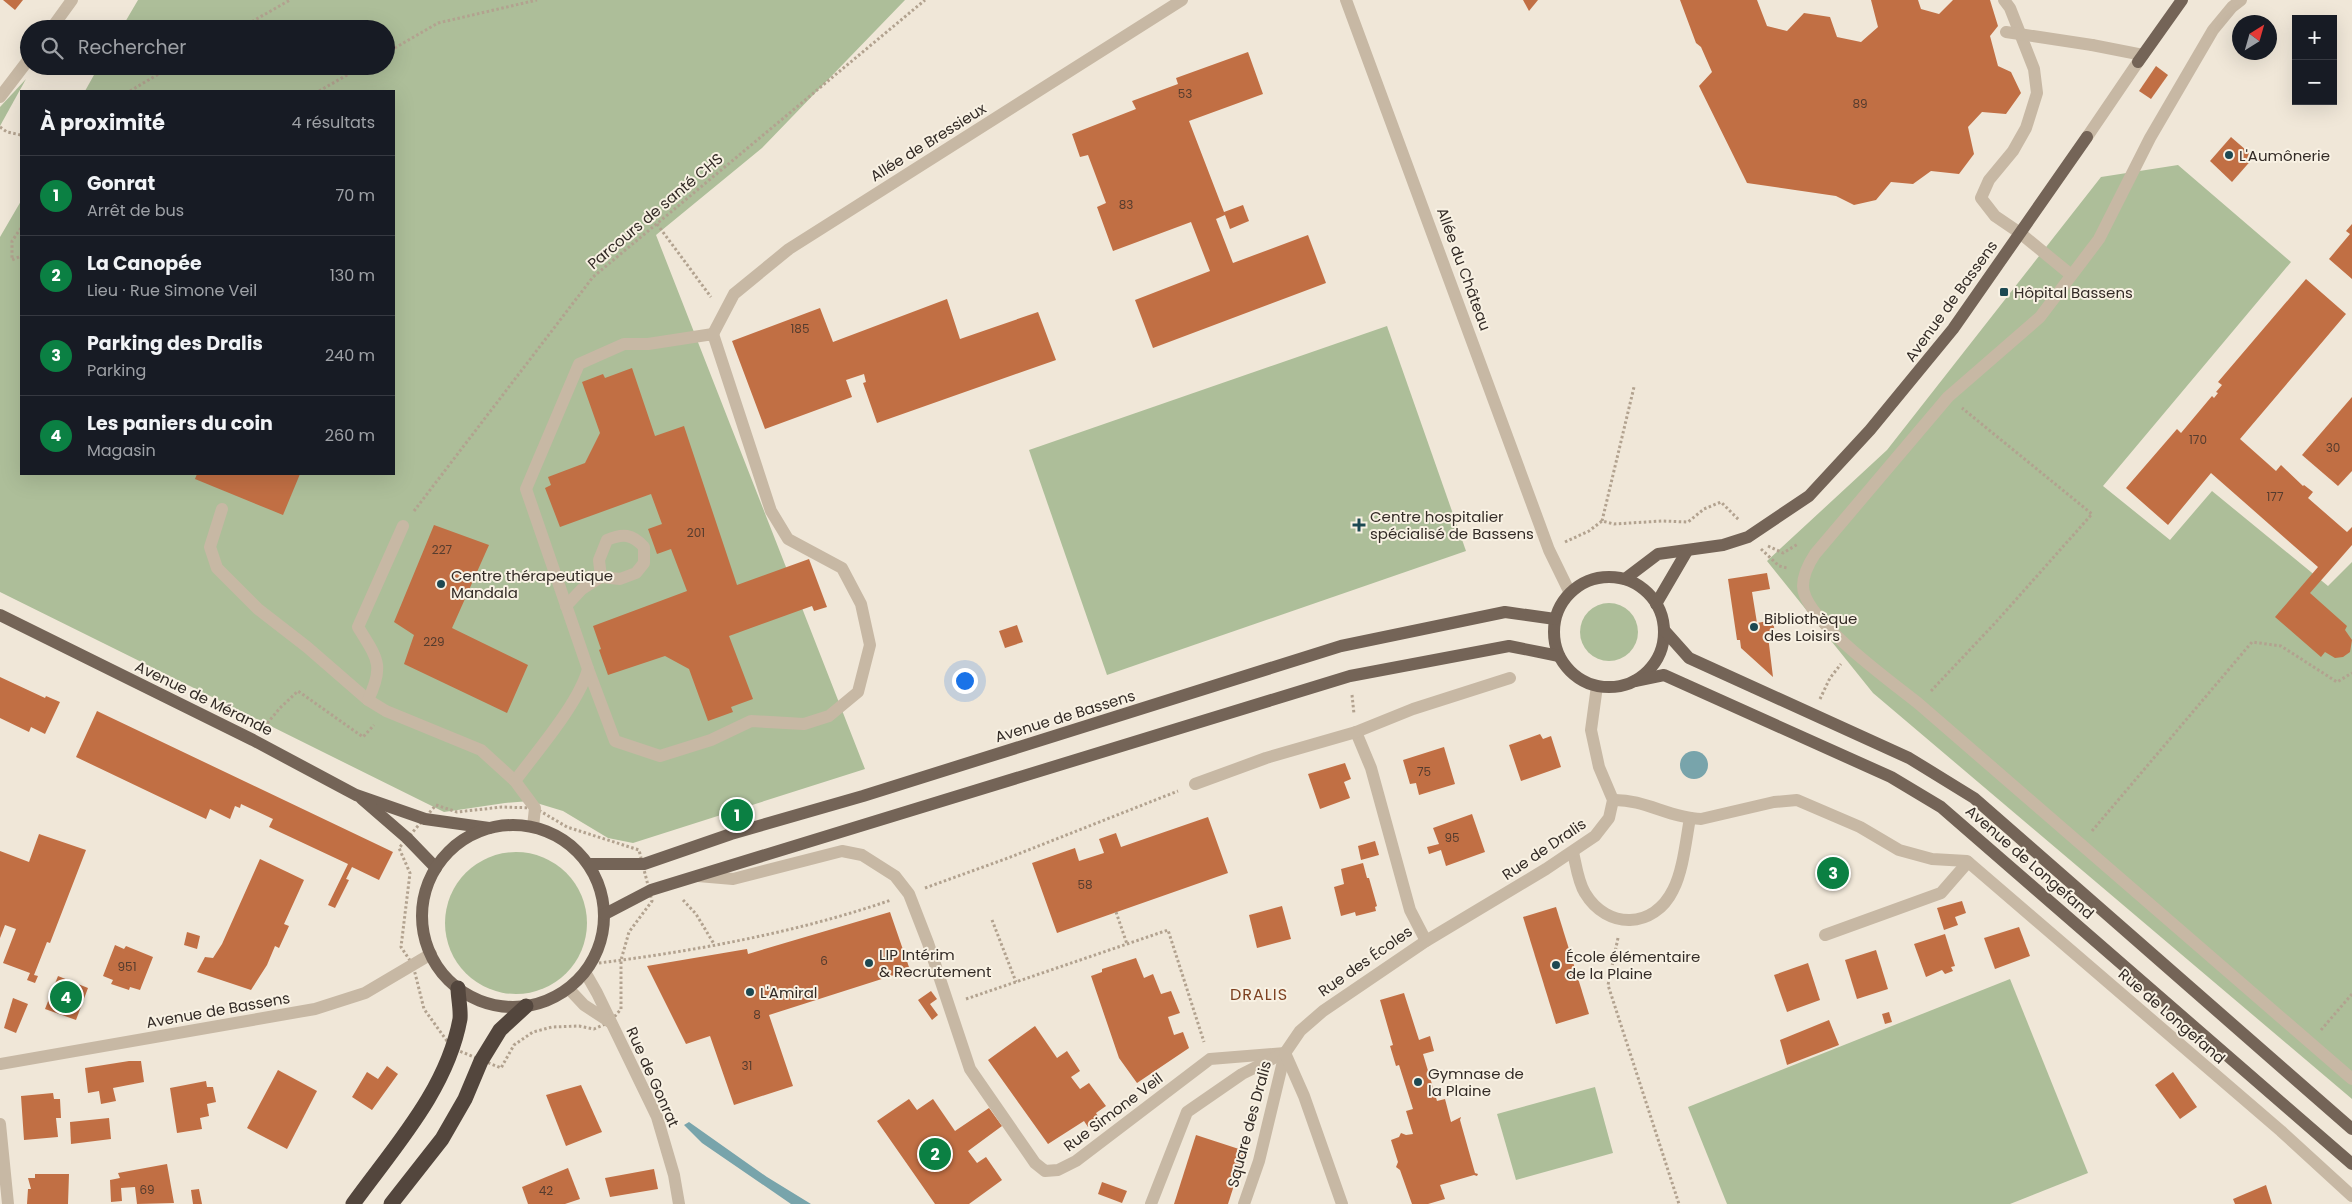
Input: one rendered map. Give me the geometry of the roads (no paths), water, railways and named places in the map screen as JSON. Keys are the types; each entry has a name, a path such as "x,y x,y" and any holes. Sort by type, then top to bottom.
{"highway":[{"path":"353,1204 429,1098 452,1048 460,1017 458,988"},
{"path":"390,1204 442,1139 465,1098 481,1061 500,1030 526,1006"}],"main road":[{"name":"Avenue de Bassens","path":"2141,58 2182,0"},
{"name":"Avenue de Bassens","path":"1625,579 1658,554 1723,545 1748,537 1809,496 1918,374 1953,329 2087,137"},
{"path":"1656,604 1687,551"},
{"path":"1606,577 1625,579 1644,589 1656,604 1662,617 1664,630 1662,646 1656,660 1647,672 1635,681 1610,687 1597,686 1582,680 1569,670 1559,656 1554,638 1555,619 1561,605 1570,593 1593,579 1606,577"},
{"name":"Avenue de Bassens","path":"588,864 644,864 731,834 863,796 1341,646 1505,612 1555,619"},
{"name":"Avenue de Mérande","path":"0,614 253,740 356,794 425,819 489,828"},
{"name":"Avenue de Mérande","path":"0,622 35,633"},
{"name":"Avenue de Longefand","path":"1664,630 1689,658 1909,758 1974,798 2352,1129"},
{"path":"605,914 651,890 1350,676 1509,646 1559,656"},
{"name":"Avenue de Longefand","path":"1635,681 1664,675 1891,777 1941,807 2352,1164"},
{"name":"Avenue de Mérande","path":"356,794 407,838 436,868"},
{"path":"511,825 533,826 554,834 573,847 588,864 600,888 605,914 601,940 588,968 569,989 549,1000 526,1006 503,1006 479,1000 458,988 447,978 431,954 424,933 422,910 426,888 436,868 450,850 468,837 489,828 511,825"}],"street":[{"path":"58,20 72,0"},
{"name":"Allée de Bressieux","path":"713,334 734,294 789,249 1182,0"},
{"name":"Allée du Château","path":"1346,0 1549,550 1570,593"},
{"path":"2004,0 2010,8 2034,69 2036,93 2026,128 2018,143 1989,180 1981,198 1994,216 2020,233 2070,274"},
{"path":"2241,0 2213,30 2150,138 2099,239 2070,274 2040,317 1948,397 1815,554 1805,573 1803,586 1805,598 1816,614 1850,648 1919,704 2352,1078"},
{"path":"2006,32 2092,45 2141,58"},
{"name":"Avenue de Bassens","path":"2087,137 2141,58"},
{"path":"0,98 20,71"},
{"path":"713,334 771,511 788,539 842,568 861,604 870,645 858,692 830,716 804,724 751,721 712,740 660,756 615,741 566,606 526,489 579,364 624,344 648,344 713,334"},
{"path":"222,509 210,547 217,568 258,609 307,647 368,700 386,711 481,750 515,781 536,808 533,826"},
{"path":"368,700 376,683 378,660 358,627 403,526"},
{"path":"566,606 582,589 601,577"},
{"path":"515,781 556,727 584,683 588,669"},
{"path":"1195,784 1266,758 1356,732 1413,709 1510,678"},
{"path":"1597,686 1591,730 1598,767 1613,800 1629,800 1690,818 1701,819 1774,802 1797,800 1860,827 1899,850 1932,859 1968,862"},
{"name":"Rue des Écoles","path":"1285,1053 1300,1031 1322,1011 1426,941 1410,910 1371,768 1356,732"},
{"name":"Rue de Dralis","path":"1426,941 1573,852 1595,836 1609,818 1613,800"},
{"path":"1573,852 1584,892 1601,912 1622,920 1640,920 1660,910 1674,889 1690,818"},
{"name":"Rue Simone Veil","path":"698,876 733,880 842,851 862,855 876,862 895,876 909,894 970,1069 1035,1163 1045,1171 1058,1170 1076,1161 1210,1059 1285,1053"},
{"path":"1825,935 1941,894 1968,862"},
{"name":"Rue de Longefand","path":"1968,862 2281,1131 2352,1196"},
{"name":"Avenue de Bassens","path":"0,1064 314,1009 364,993 431,954"},
{"name":"Rue de Gonrat","path":"588,968 610,1022 657,1117 674,1175 679,1204"},
{"name":"Rue de Gonrat","path":"569,989 584,1005 610,1022"},
{"path":"1150,1204 1187,1112 1242,1074 1285,1053 1304,1096 1342,1204"},
{"name":"Square des Dralis","path":"1244,1204 1259,1161 1285,1053"},
{"path":"0,1124 8,1204"}],"water":[{"path":"1694,751 1704,755 1708,765 1704,775 1694,779 1684,775 1680,765 1684,755"},
{"path":"689,1122 767,1177 811,1204 791,1204 702,1143 684,1125"}],"place":[{"name":"L'Aumônerie","path":"2229,155"},
{"name":"Hôpital Bassens","path":"2004,292"},
{"name":"Centre hospitalier spécialisé de Bassens","path":"1359,525"},
{"name":"Centre thérapeutique Mandala","path":"441,584"},
{"name":"Bibliothèque des Loisirs","path":"1754,627"},
{"name":"Gonrat","path":"737,815"},
{"name":"Parking des Dralis","path":"1833,873"},
{"name":"LIP Intérim & Recrutement","path":"869,963"},
{"name":"École élémentaire de la Plaine","path":"1556,965"},
{"name":"L'Amiral","path":"750,992"},
{"name":"Les paniers du coin","path":"66,997"},
{"name":"Gymnase de la Plaine","path":"1418,1082"},
{"name":"La Canopée","path":"935,1154"}],"district":[{"name":"DRALIS","path":"1259,994"}]}
